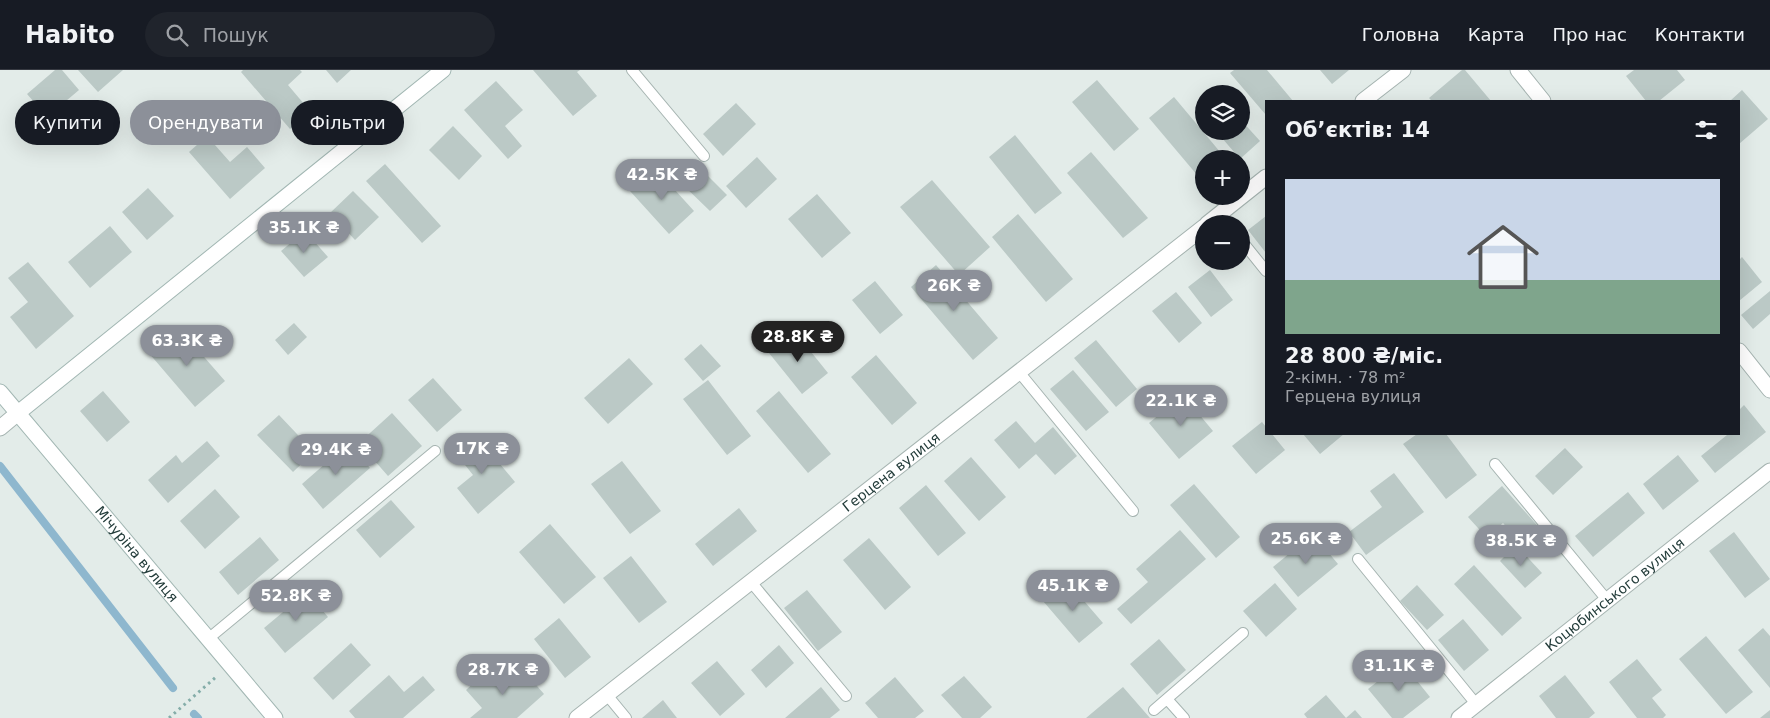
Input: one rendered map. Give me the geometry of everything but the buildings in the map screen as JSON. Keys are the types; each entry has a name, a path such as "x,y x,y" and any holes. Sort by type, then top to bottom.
{"street":[{"path":"0,428 443,70"},
{"path":"1364,100 1403,70"},
{"path":"1518,70 1541,100"},
{"path":"1228,215 1265,179"},
{"name":"Герцена вулиця","path":"577,718 1195,234"},
{"path":"1740,352 1770,390"},
{"name":"Мічуріна вулиця","path":"0,392 274,718"},
{"name":"Коцюбинського вулиця","path":"1459,718 1770,471"}],"lane":[{"path":"632,70 704,156"},
{"path":"1250,251 1265,270"},
{"path":"1019,372 1133,511"},
{"path":"208,639 435,451"},
{"path":"1496,464 1607,600"},
{"path":"1358,560 1476,704"},
{"path":"751,582 846,696"},
{"path":"1154,710 1242,633"},
{"path":"607,695 626,718"},
{"path":"1167,699 1184,718"}],"path":[{"path":"169,718 230,665"}],"waterway":[{"path":"0,466 173,688"},
{"path":"194,714 198,718"}]}
